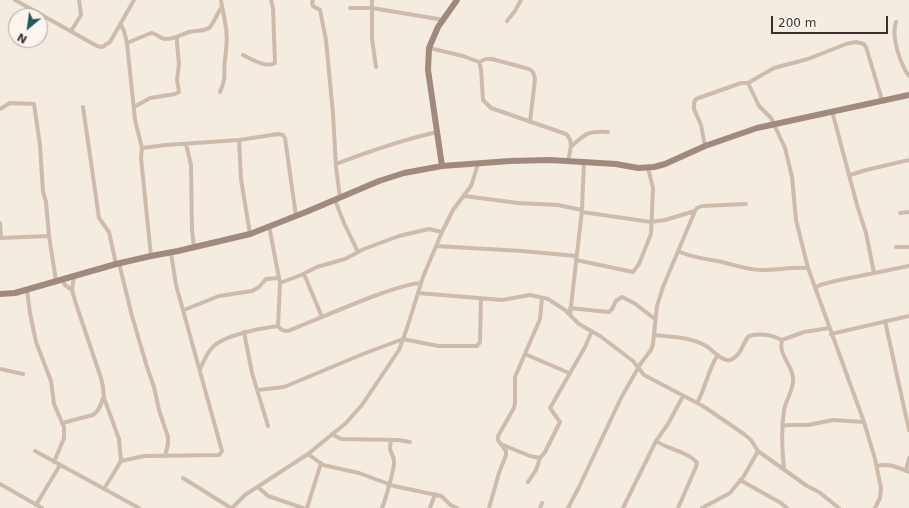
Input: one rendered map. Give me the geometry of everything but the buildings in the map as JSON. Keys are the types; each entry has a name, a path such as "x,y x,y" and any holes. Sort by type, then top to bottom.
{"street":[{"path":"15,0 97,46 102,47 110,42 134,0"},
{"path":"71,31 81,15 79,0"},
{"path":"220,92 225,80 225,59 227,52 226,22 221,0"},
{"path":"243,55 261,63 275,63 271,0"},
{"path":"313,0 312,3 314,6 320,10 326,40 333,114 337,199 344,223 358,252"},
{"path":"372,0 373,52 376,67"},
{"path":"442,166 428,70 429,48 438,27 457,0"},
{"path":"507,21 521,0"},
{"path":"127,43 153,33 162,38 177,38 188,32 206,30 209,28 222,7"},
{"path":"350,8 372,8 444,20"},
{"path":"896,22 894,32 903,67 909,76"},
{"path":"121,24 127,43 135,120 142,148 141,158 152,256"},
{"path":"134,107 150,98 179,92 177,80 179,64 177,38"},
{"path":"705,146 701,125 694,109 696,99 741,83 748,83 774,68 808,59 856,42 864,44 866,47 882,100"},
{"path":"429,48 463,56 479,62 486,59 492,59 529,69 533,72 535,79 530,122"},
{"path":"479,62 484,100 486,104 491,108 566,134 569,137 572,146 568,161"},
{"path":"748,83 759,106 774,123 785,148 794,192 796,220 808,268 864,422 877,466 881,488 878,503 875,508"},
{"path":"0,294 16,293 117,264 250,234 391,176 442,166 510,161 584,161 648,168 666,164 705,146 774,123 909,95"},
{"path":"0,109 10,103 34,104 40,144 43,192 46,202 49,236 59,280 72,290"},
{"path":"83,106 99,218 109,232 168,437 165,456"},
{"path":"832,111 866,234 874,273"},
{"path":"336,164 391,144 437,132"},
{"path":"572,146 588,133 608,132"},
{"path":"142,148 239,140 278,134 283,135 285,138 296,216"},
{"path":"239,140 241,179 250,234"},
{"path":"186,144 191,166 192,230 194,247"},
{"path":"850,175 909,160"},
{"path":"570,315 582,211 584,161"},
{"path":"183,478 232,508 245,495 308,454 346,424 362,405 392,362 404,339 421,283 436,246 453,210 464,196 474,179 478,164"},
{"path":"436,246 522,251 576,258 633,272 651,234 653,188 648,168"},
{"path":"464,196 518,203 558,205 582,211 651,222 665,220 695,211"},
{"path":"568,508 621,398 641,363 651,350 655,335 657,306 663,287 695,211 697,208 702,206 746,204"},
{"path":"900,213 909,212"},
{"path":"688,213 692,218"},
{"path":"0,223 1,238 49,236"},
{"path":"269,226 280,283 278,326 281,330 288,331 398,288 421,283"},
{"path":"280,283 314,269 345,259 364,249 412,232 429,229 442,232"},
{"path":"896,247 909,247"},
{"path":"678,251 691,257 725,263 745,269 761,270 794,267 808,268"},
{"path":"121,460 134,457 219,455 221,453 222,448 176,286 171,253"},
{"path":"815,288 826,283 909,266"},
{"path":"304,274 322,317"},
{"path":"74,276 72,290 101,378 104,398 119,439 121,460 104,489"},
{"path":"184,310 219,296 256,290 266,280 279,278"},
{"path":"27,290 36,342 51,381 54,404 65,432 54,462"},
{"path":"418,293 502,300 530,295 548,299 557,304 580,324 600,336 636,364 638,369 650,379 697,403 744,434 751,440 758,451 807,486 819,492 839,508"},
{"path":"570,308 609,312 616,302 622,297 655,319"},
{"path":"258,390 284,387 363,354 404,339 442,346 477,346 480,342 481,298"},
{"path":"489,508 499,473 506,456 506,450 498,440 498,436 514,408 515,377 540,319 542,298"},
{"path":"831,334 909,316"},
{"path":"885,321 909,430"},
{"path":"200,368 214,345 244,332 278,326"},
{"path":"655,335 690,339 706,346 726,360 730,360 740,353 749,336 767,335 782,340 804,332 829,328"},
{"path":"528,482 536,470 540,458 545,452 560,422 550,408 585,347 592,331"},
{"path":"244,332 252,373 268,426"},
{"path":"782,340 782,352 793,377 784,410 782,449 784,469"},
{"path":"525,354 569,373"},
{"path":"697,403 714,360 718,355"},
{"path":"0,369 23,374"},
{"path":"623,508 656,441 668,424 683,396"},
{"path":"62,423 93,415 100,408 104,398"},
{"path":"783,426 808,425 833,420 864,422"},
{"path":"332,434 341,439 410,442"},
{"path":"382,508 394,462 389,450 391,440"},
{"path":"656,441 688,456 697,463 678,508"},
{"path":"502,445 530,456 540,458"},
{"path":"35,451 139,508"},
{"path":"702,508 730,493 758,451"},
{"path":"308,454 321,463 332,467 366,475 389,484 441,496 445,498 447,503 457,508"},
{"path":"877,466 884,464 908,471 909,458"},
{"path":"307,508 321,463"},
{"path":"36,504 60,465"},
{"path":"740,480 781,503 787,508"},
{"path":"0,484 42,508"},
{"path":"258,487 268,496 303,508"},
{"path":"430,508 435,494"},
{"path":"540,508 542,503"},
{"path":"878,503 881,508"}]}
